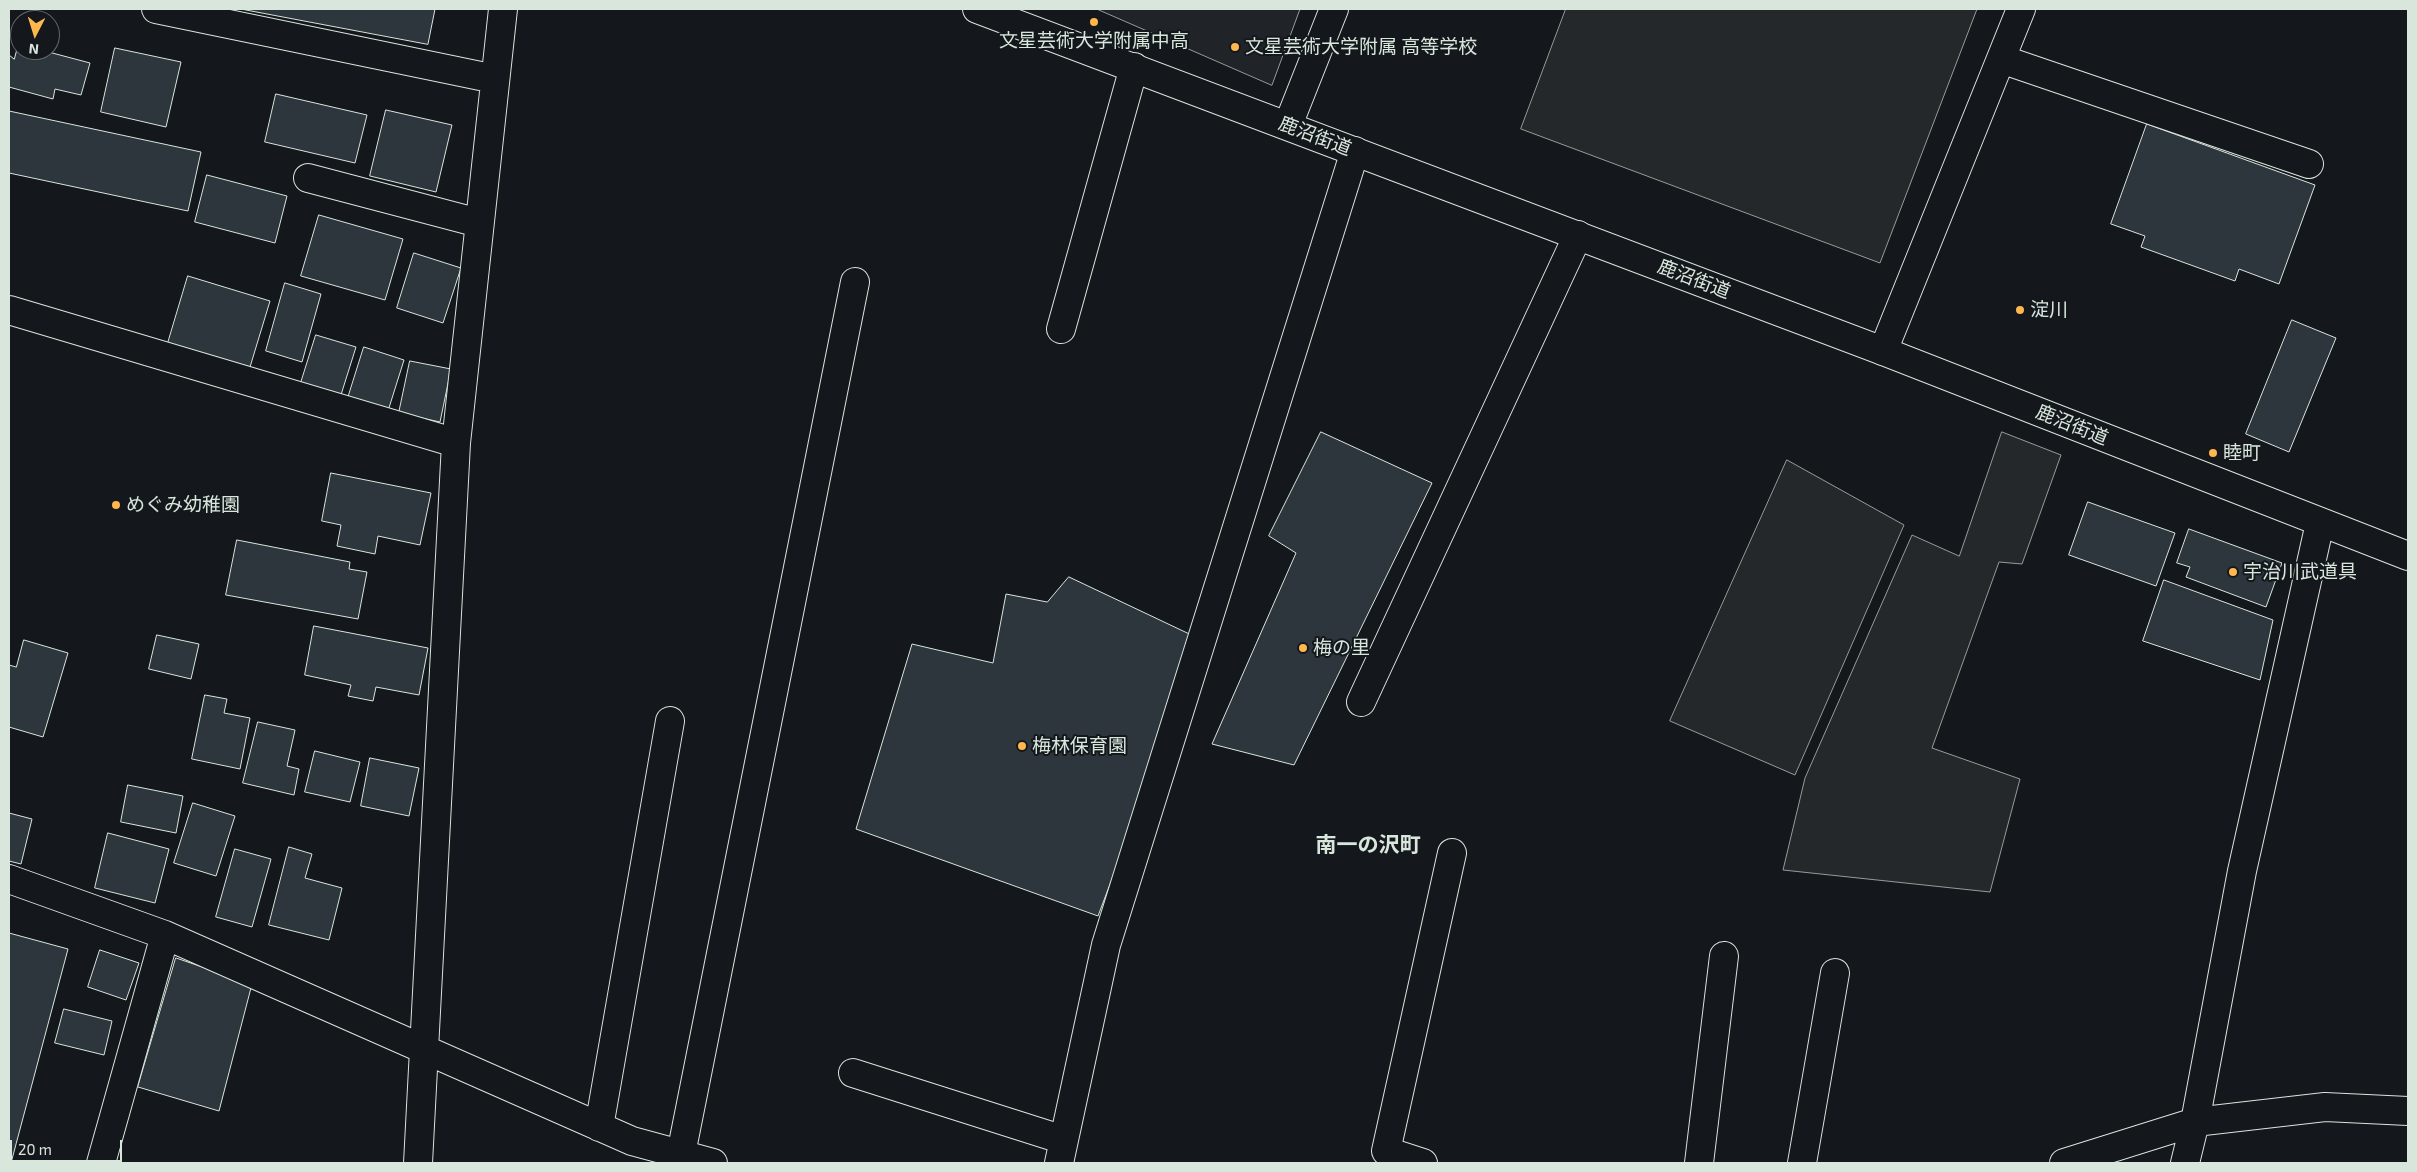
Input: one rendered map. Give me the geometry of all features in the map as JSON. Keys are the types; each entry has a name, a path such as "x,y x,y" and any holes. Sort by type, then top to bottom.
{"street":[{"path":"156,9 495,78"},
{"path":"418,1163 456,444 503,9"},
{"name":"鹿沼街道","path":"977,9 1883,351 2408,556"},
{"path":"1288,125 1334,9"},
{"path":"1883,351 2021,9"},
{"path":"2001,59 2309,164"},
{"path":"1061,330 1134,68"},
{"path":"853,1073 1062,1152 1106,945 1355,151"},
{"path":"308,178 479,223"},
{"path":"1361,702 1578,235"},
{"path":"680,1154 855,282"},
{"path":"9,310 456,444"},
{"path":"2184,1163 2195,1122 2242,871 2320,523"},
{"path":"599,1127 670,721"},
{"path":"1423,1163 1386,1151 1452,853"},
{"path":"9,879 165,935 632,1141 713,1163"},
{"path":"101,1163 165,935"},
{"path":"1699,1163 1724,956"},
{"path":"1802,1163 1835,973"},
{"path":"2064,1163 2195,1122 2326,1108 2408,1111"}],"shaded area":[{"name":"文星芸術大学附属 高等学校","path":"1097,9 1300,9 1272,85"},
{"path":"1566,9 1977,9 1880,263 1521,129"},
{"path":"2002,432 2061,455 2022,564 1999,562 1932,748 2020,779 1990,892 1783,870 1805,778 1912,535 1959,556"},
{"path":"1787,460 1904,525 1795,775 1670,721"}],"building":[{"path":"241,9 435,9 428,44"},
{"path":"115,48 181,62 166,127 101,112"},
{"path":"9,55 10,60 60,60 60,55 90,63 81,95 55,89 53,99 9,87"},
{"path":"276,94 367,115 355,163 265,142"},
{"path":"386,110 452,125 436,192 370,176"},
{"path":"9,111 201,152 188,211 9,173"},
{"path":"2147,124 2315,185 2279,284 2239,269 2235,281 2141,247 2145,236 2111,224"},
{"path":"207,175 287,196 275,243 195,222"},
{"path":"319,215 403,239 385,300 301,276"},
{"path":"414,253 461,268 443,323 397,308"},
{"path":"188,276 270,301 250,367 168,343"},
{"path":"285,283 321,294 302,362 266,351"},
{"path":"2292,320 2336,338 2289,452 2246,434"},
{"path":"316,335 356,347 340,398 300,386"},
{"path":"364,347 404,360 388,411 348,398"},
{"path":"410,361 451,369 440,422 399,413"},
{"name":"梅の里","path":"1321,432 1432,483 1294,765 1212,744 1296,553 1269,536"},
{"path":"331,473 431,493 420,545 378,536 375,554 337,546 341,525 322,521"},
{"path":"2088,502 2175,533 2156,586 2069,555"},
{"name":"宇治川武道具","path":"2189,529 2282,563 2266,607 2186,577 2190,567 2177,563"},
{"path":"237,540 350,562 349,569 367,572 358,619 226,595"},
{"name":"梅林保育園","path":"1069,577 1202,640 1098,916 856,829 912,644 993,663 1006,594 1047,602"},
{"path":"2164,580 2273,620 2260,680 2143,641"},
{"path":"314,626 428,648 419,695 376,687 373,701 348,696 351,685 305,675"},
{"path":"157,635 199,644 191,679 149,669"},
{"path":"24,640 68,653 43,737 9,727 9,665 16,667"},
{"path":"205,695 227,699 224,713 250,718 240,769 192,759"},
{"path":"258,722 295,730 287,766 299,769 294,795 243,783"},
{"path":"315,751 360,762 350,802 305,792"},
{"path":"370,758 419,768 409,816 361,806"},
{"path":"128,785 183,796 176,833 121,822"},
{"path":"193,803 235,816 216,876 174,863"},
{"path":"9,813 32,819 21,864 9,861"},
{"path":"108,833 169,849 155,903 95,888"},
{"path":"289,847 312,854 305,878 342,888 329,940 269,925"},
{"path":"235,849 271,859 252,927 216,917"},
{"path":"9,933 68,949 11,1163 9,1163"},
{"path":"100,950 139,963 126,1000 88,987"},
{"path":"176,958 252,984 219,1111 138,1087"},
{"path":"64,1009 112,1021 104,1055 55,1043"}],"place":[{"name":"文星芸術大学附属中高","path":"1094,22"},
{"name":"文星芸術大学附属 高等学校","path":"1235,47"},
{"name":"淀川","path":"2020,310"},
{"name":"睦町","path":"2213,453"},
{"name":"めぐみ幼稚園","path":"116,505"},
{"name":"宇治川武道具","path":"2233,572"},
{"name":"梅の里","path":"1303,648"},
{"name":"梅林保育園","path":"1022,746"}],"district":[{"name":"南一の沢町","path":"1368,845"}]}
